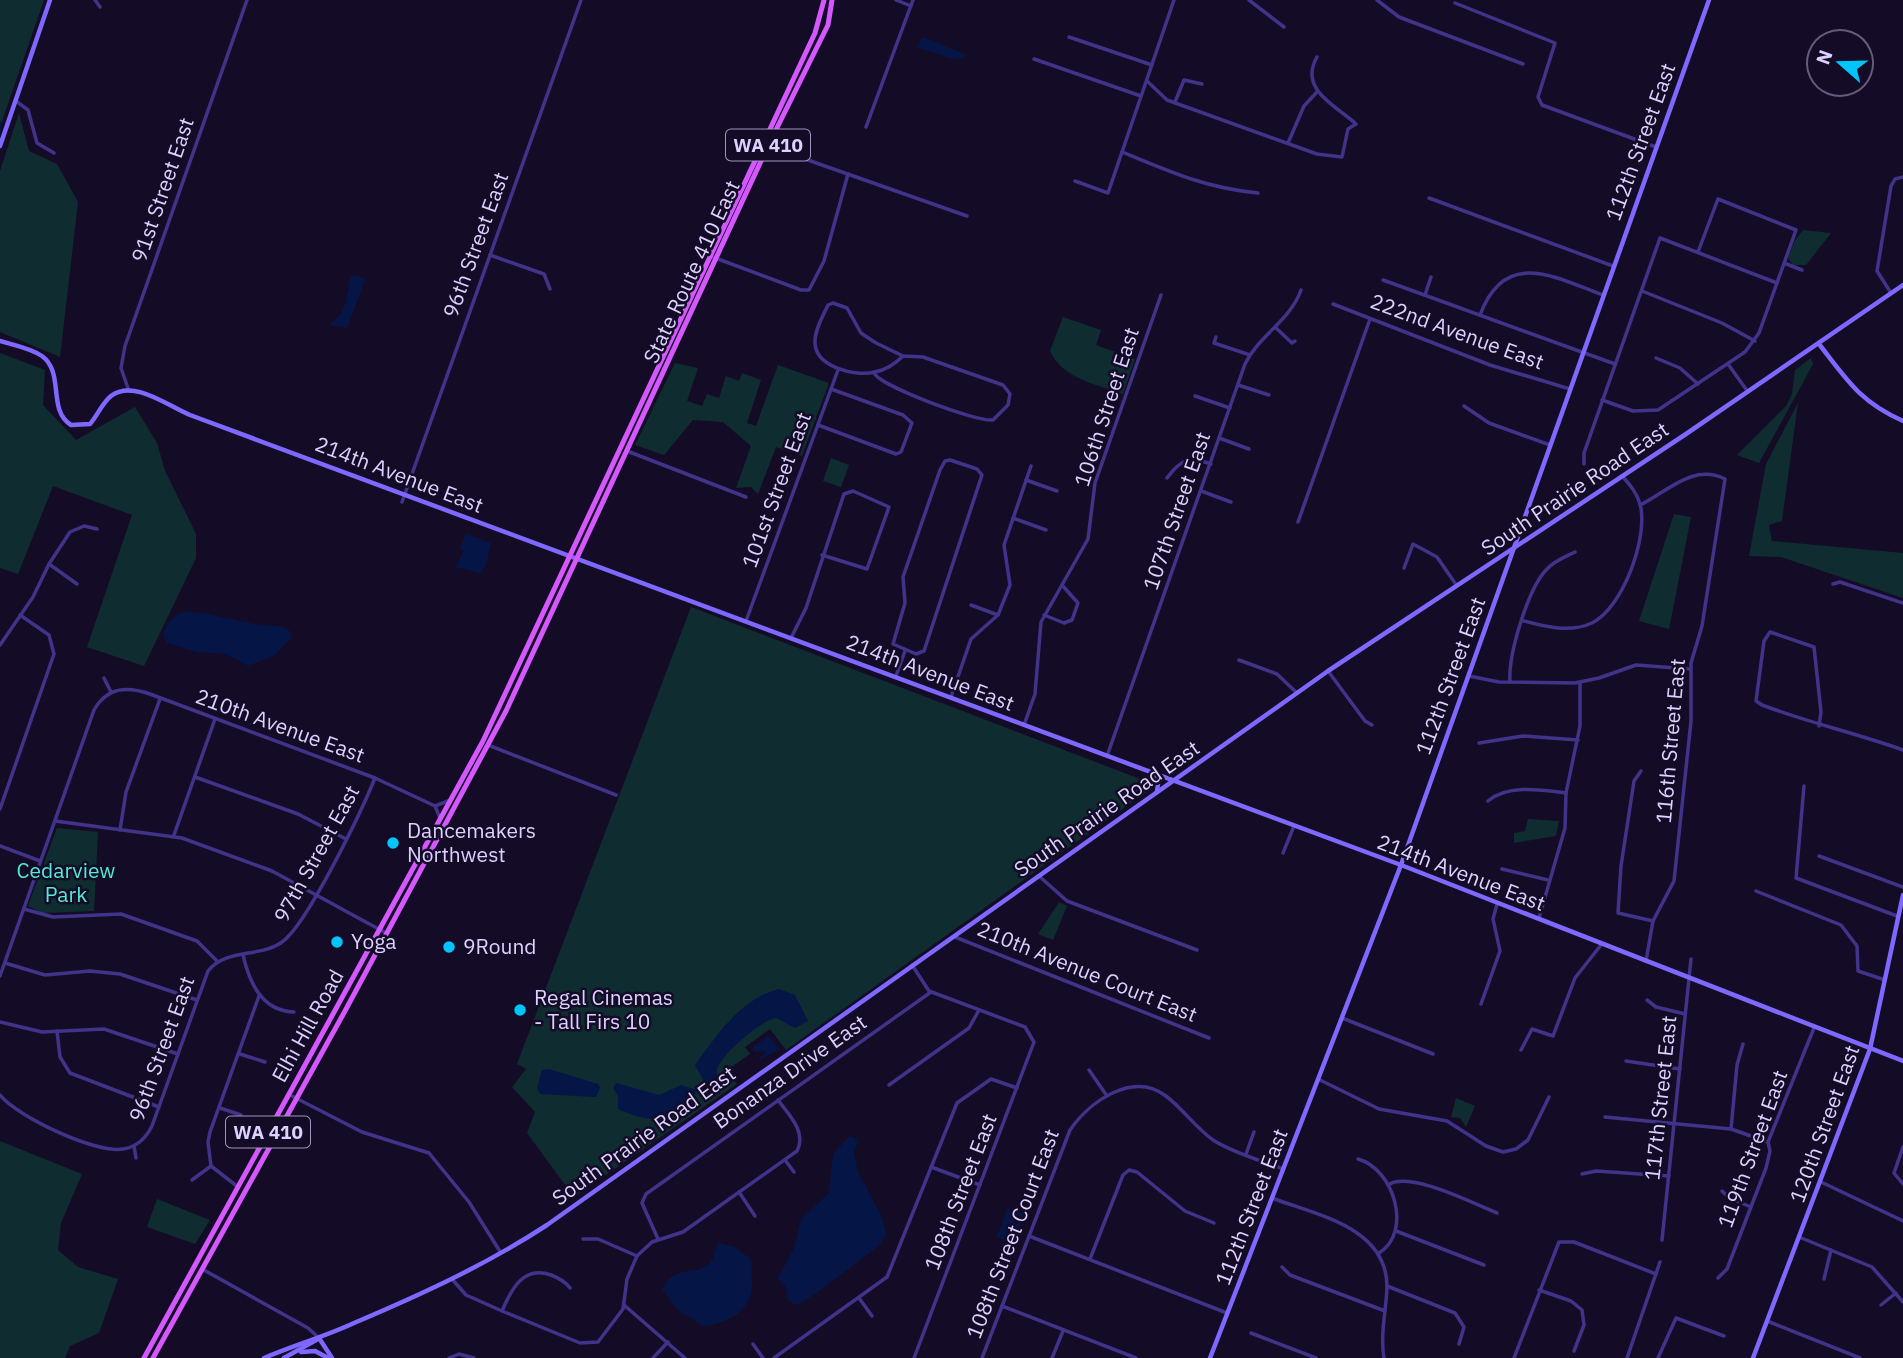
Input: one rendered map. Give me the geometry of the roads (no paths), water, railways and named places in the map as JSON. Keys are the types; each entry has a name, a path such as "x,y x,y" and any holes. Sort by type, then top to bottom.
{"main road":[{"name":"State Route 410 East","path":"576,558 815,33 824,0"},
{"name":"State Route 410 East","path":"569,555 712,257 828,25 832,0"},
{"name":"Elhi Hill Road","path":"144,1358 483,741 569,555"},
{"name":"Elhi Hill Road","path":"153,1358 488,744 576,558"}],"street":[{"path":"0,146 50,0"},
{"path":"95,0 100,7"},
{"name":"91st Street East","path":"128,391 121,368 125,346 247,0"},
{"name":"96th Street East","path":"402,502 581,0"},
{"path":"896,0 911,6"},
{"path":"866,127 914,0"},
{"path":"1075,180 1108,193 1174,0"},
{"path":"1249,0 1284,27"},
{"path":"1377,0 1399,17 1523,64"},
{"name":"112th Street East","path":"1210,1358 1401,865 1709,0"},
{"path":"1455,3 1552,40 1555,50 1538,97 1543,105 1656,147"},
{"path":"1069,37 1152,65"},
{"path":"1147,81 1153,84 1159,96 1327,157 1342,157 1348,129 1356,124 1317,92 1312,73 1317,57"},
{"path":"1034,59 1141,96"},
{"path":"1175,102 1184,80 1202,84"},
{"path":"1288,143 1304,106 1317,92"},
{"path":"16,101 27,110 37,143 54,153"},
{"path":"768,146 967,216"},
{"path":"1122,152 1189,181 1221,189 1258,193"},
{"path":"712,257 801,290 809,289 824,261 848,174"},
{"path":"1891,293 1877,268 1891,186 1895,179 1903,177"},
{"path":"1429,198 1613,266"},
{"path":"1602,400 1629,410 1646,412 1666,406 1728,364 1755,341 1796,230 1718,199 1698,253"},
{"path":"1584,464 1584,453 1660,238 1777,283"},
{"path":"489,255 544,274 550,289"},
{"path":"1784,263 1802,270"},
{"path":"1479,315 1487,296 1498,283 1513,275 1529,272 1547,275 1603,295"},
{"path":"1425,295 1431,278"},
{"path":"1383,280 1615,364"},
{"name":"South Prairie Road East","path":"284,1358 318,1338 452,1279 547,1226 1328,671 1623,477 1903,285"},
{"name":"107th Street East","path":"1107,756 1250,355 1290,313 1301,290"},
{"path":"1641,291 1722,323 1755,341"},
{"name":"106th Street East","path":"1024,725 1035,694 1040,628 1044,615 1088,539 1095,483 1161,295"},
{"path":"874,373 878,380 905,392 978,419 989,421 996,417 1009,399 1007,389 1003,385 932,359 904,356 870,340 847,309 833,303 828,305 815,334 816,348 825,360 838,369 874,373 904,356"},
{"name":"222nd Avenue East","path":"1333,304 1490,365 1570,389"},
{"path":"1298,522 1370,319"},
{"path":"1276,327 1292,343 1294,341"},
{"path":"1216,337 1214,342 1250,355"},
{"path":"0,341 33,351 49,363 55,377 59,410 71,425 90,424 109,397 128,391"},
{"path":"1819,344 1857,394 1874,407 1903,421"},
{"path":"1656,358 1687,372 1699,384"},
{"path":"1728,364 1748,392"},
{"name":"101st Street East","path":"746,621 838,369"},
{"path":"1238,385 1269,395"},
{"path":"818,425 896,454 902,451 912,423 910,418 831,389"},
{"name":"214th Avenue East","path":"128,391 144,393 190,415 1401,865 1903,1061"},
{"path":"1195,396 1230,408"},
{"path":"1464,406 1489,423 1550,445"},
{"path":"1219,438 1250,449"},
{"path":"626,451 746,497"},
{"path":"1167,478 1179,463 1187,459 1211,464"},
{"path":"947,460 978,469 982,475 924,651 916,654 905,651 893,644 905,603 902,582 940,470 947,460"},
{"path":"951,697 971,639 999,615 1011,580 1003,549 1031,466"},
{"name":"116th Street East","path":"1640,505 1692,475 1724,478 1702,626 1690,669 1691,720 1674,881 1653,921 1646,962"},
{"path":"1524,621 1566,628 1597,620 1617,601 1641,533 1640,505 1623,477"},
{"path":"1026,480 1058,491"},
{"path":"1201,491 1231,502"},
{"path":"792,638 806,608 822,555 847,492 889,507 867,569 822,555"},
{"path":"1013,518 1046,530"},
{"path":"0,645 37,590 49,564 70,532 84,526 97,529"},
{"path":"1520,530 1531,538"},
{"path":"1404,568 1413,544 1437,557 1457,586"},
{"path":"1510,682 1512,654 1540,578 1554,563 1575,552"},
{"path":"1494,562 1505,572"},
{"path":"49,564 77,584"},
{"path":"1833,584 1840,582 1903,603"},
{"path":"1044,615 1064,622 1072,620 1078,603 1062,585"},
{"path":"971,605 999,615"},
{"path":"0,809 54,654 49,635 20,615"},
{"path":"1819,726 1821,712 1814,647 1781,634 1768,634 1754,696 1756,701 1819,726 1846,730 1903,750"},
{"path":"896,676 905,651"},
{"path":"1239,660 1282,677 1298,693"},
{"path":"1468,676 1510,682 1580,682 1636,665 1690,669"},
{"path":"1328,671 1364,721 1372,725"},
{"path":"0,976 94,710 111,692 104,678"},
{"path":"1538,920 1564,831 1566,793 1578,740 1582,706 1580,682"},
{"name":"210th Avenue East","path":"111,692 136,690 160,698 375,778 435,806"},
{"path":"120,830 126,792 160,698"},
{"path":"174,835 215,718"},
{"path":"1479,743 1523,736 1578,740"},
{"path":"488,744 616,795"},
{"path":"1187,771 1191,788"},
{"path":"1641,771 1634,781 1621,866 1618,913 1653,921"},
{"path":"1153,773 1158,783 1157,793"},
{"path":"195,777 298,814 346,839"},
{"name":"97th Street East","path":"217,961 271,948 285,941 295,930 346,839 375,778"},
{"path":"1804,786 1796,878 1897,916"},
{"path":"1488,801 1495,795 1517,791 1566,793"},
{"path":"440,818 435,806 450,801"},
{"path":"55,821 174,835 272,871 386,933"},
{"path":"1283,853 1294,826"},
{"path":"0,846 40,861"},
{"path":"1819,856 1903,887"},
{"path":"1502,869 1548,880"},
{"path":"1039,876 1067,901 1197,950"},
{"path":"1756,891 1841,925 1857,946 1858,971 1885,980"},
{"name":"120th Street East","path":"1753,1358 1870,1049 1903,895"},
{"path":"1481,1004 1500,951 1493,919 1497,904"},
{"path":"24,909 53,917 121,914 197,941 217,961"},
{"name":"210th Avenue Court East","path":"953,936 1209,1038"},
{"path":"1521,1050 1532,1029 1553,1036 1575,978 1601,945"},
{"path":"243,954 249,977 259,996 274,1007 294,1012"},
{"name":"117th Street East","path":"1662,1240 1691,959"},
{"name":"96th Street East","path":"134,1146 150,1132 206,975 217,961"},
{"path":"5,963 45,975 90,971 120,974 197,1000"},
{"path":"889,1085 969,1028 979,1010 931,992 912,965"},
{"name":"Bonanza Drive East","path":"658,1239 642,1199 931,992"},
{"path":"238,1186 211,1166 208,1142 259,996"},
{"path":"1647,1000 1656,1007 1685,1014"},
{"name":"108th Street East","path":"915,1358 1033,1051 1033,1036 1025,1027 979,1010"},
{"path":"1342,1018 1433,1054"},
{"path":"0,1021 35,1031 104,1029 178,1054"},
{"name":"119th Street East","path":"1718,1278 1727,1269 1751,1207 1769,1158 1768,1142 1814,1028"},
{"path":"57,1031 61,1062 69,1073 159,1107"},
{"path":"1731,1129 1737,1065 1743,1044"},
{"path":"240,1054 265,1062"},
{"path":"1626,1061 1680,1069"},
{"path":"1089,1070 1107,1096 1136,1086 1156,1090 1170,1099 1213,1140 1283,1169"},
{"path":"1318,1079 1379,1109 1440,1119 1492,1149 1512,1151 1531,1136 1549,1097"},
{"path":"774,1358 889,1274 957,1103 989,1080 1018,1088"},
{"path":"288,1094 362,1132 429,1153 462,1193 501,1253"},
{"path":"0,1095 13,1109 36,1124 108,1149 134,1146 136,1158"},
{"name":"108th Street Court East","path":"982,1358 1070,1130 1084,1113 1107,1096"},
{"path":"452,1279 466,1295 585,1344 595,1343 603,1337 624,1305 628,1279 636,1256 658,1239 683,1232 797,1151 801,1136 778,1100"},
{"path":"220,1108 241,1115"},
{"path":"1605,1117 1731,1129 1768,1142"},
{"path":"1246,1154 1254,1132"},
{"path":"1903,1147 1895,1168 1896,1179 1903,1184"},
{"path":"1358,1159 1368,1164 1388,1185 1396,1204 1396,1231 1390,1243 1379,1253"},
{"path":"785,1160 794,1172"},
{"path":"192,1180 211,1166"},
{"path":"931,1167 980,1185"},
{"path":"1090,1259 1123,1175 1131,1170 1185,1211 1214,1223"},
{"path":"1582,1174 1596,1171 1669,1176"},
{"path":"1388,1185 1397,1180 1413,1181 1497,1213"},
{"path":"1821,1182 1903,1220"},
{"path":"1722,1191 1729,1198 1751,1207"},
{"path":"738,1192 755,1216"},
{"path":"1272,1198 1351,1229 1370,1242 1379,1253 1387,1286 1384,1358"},
{"path":"1396,1231 1484,1265"},
{"path":"1029,1236 1227,1313"},
{"path":"1799,1237 1872,1267 1903,1302"},
{"path":"583,1239 598,1239 636,1256"},
{"path":"1514,1358 1556,1246 1562,1241 1574,1242 1656,1274"},
{"path":"1824,1279 1831,1250"},
{"path":"1627,1358 1660,1262"},
{"path":"1282,1267 1290,1275 1385,1311"},
{"path":"202,1269 308,1328 318,1338 330,1358"},
{"path":"502,1311 514,1285 526,1276 546,1273 563,1280 570,1288"},
{"path":"1387,1286 1457,1314 1464,1327 1459,1344"},
{"path":"1539,1290 1571,1301 1582,1310 1584,1325 1574,1351"},
{"path":"1881,1305 1896,1293"},
{"path":"859,1298 872,1316"},
{"path":"624,1305 685,1358"},
{"path":"1002,1306 1136,1358"},
{"path":"1658,1358 1676,1318 1724,1336"},
{"path":"1767,1321 1860,1358"},
{"path":"1052,1358 1063,1330"},
{"path":"1251,1333 1316,1358"},
{"name":"South Prairie Road East","path":"264,1358 306,1339 318,1338"},
{"path":"653,1358 668,1342"},
{"path":"753,1344 763,1358"},
{"path":"297,1352 316,1351 330,1358"},
{"path":"451,1357 463,1354 474,1358"}],"waterway":[{"path":"0,122 0,131"}],"place":[{"name":"Dancemakers Northwest","path":"393,843"},
{"name":"Yoga","path":"337,942"},
{"name":"9Round","path":"449,947"},
{"name":"Regal Cinemas - Tall Firs 10","path":"520,1010"}],"park label":[{"name":"Cedarview Park","path":"66,883"}]}
